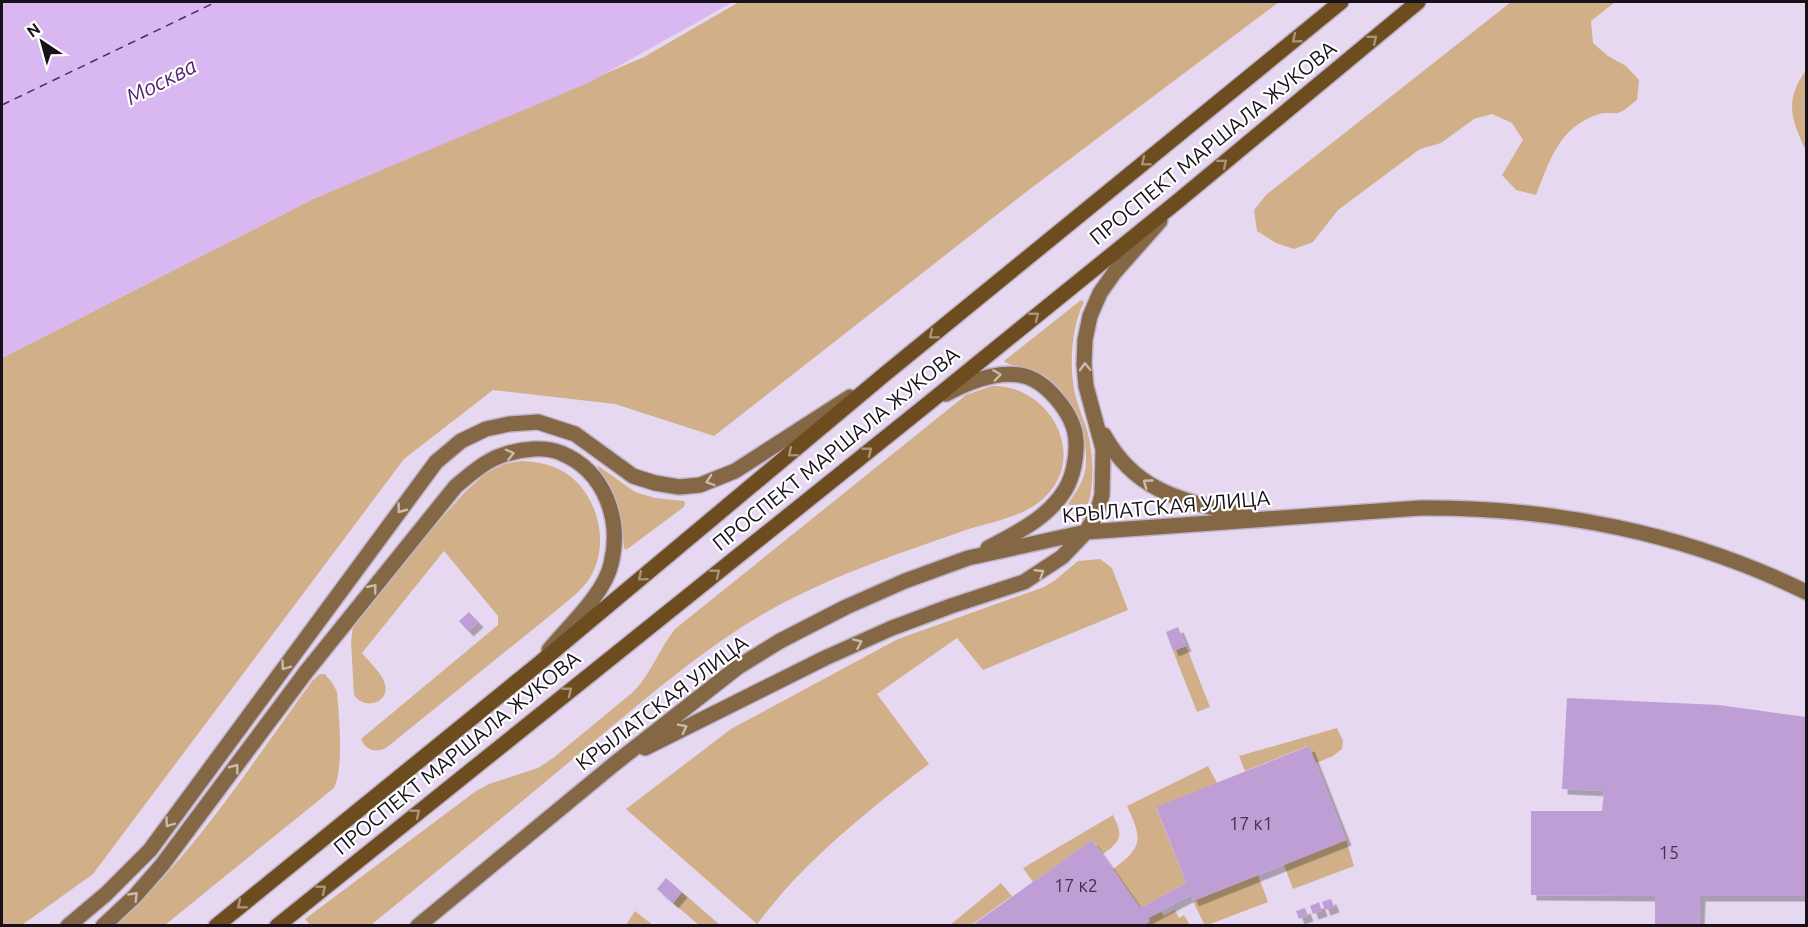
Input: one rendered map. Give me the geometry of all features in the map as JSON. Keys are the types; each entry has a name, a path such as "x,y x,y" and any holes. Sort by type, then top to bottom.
{"main road":[{"name":"ПРОСПЕКТ МАРШАЛА ЖУКОВА","path":"216,926 536,666 885,374 1341,2"},
{"name":"ПРОСПЕКТ МАРШАЛА ЖУКОВА","path":"277,926 925,406 1418,2"},
{"path":"613,765 686,726 825,658 892,628 1024,582 1062,557 1086,532 1097,513 1102,495 1103,449 1086,386 1084,364 1085,340 1090,316 1100,293 1114,273 1178,201"},
{"path":"68,926 106,894 150,850 436,462 461,441 486,429 509,424 538,422 575,434 633,476 679,487 700,484 735,471 885,374"},
{"path":"925,406 960,387 987,377 1005,374 1022,375 1038,381 1052,394 1070,420 1076,439 1071,474 1066,489 1056,501 1040,517 1020,531 968,558"},
{"path":"1098,424 1120,460 1155,489 1175,498 1262,519"},
{"path":"103,926 135,896 162,865 306,672 456,486 479,467 504,454 532,449 559,452 582,465 610,503 614,524 612,565 603,584 536,666"},
{"name":"КРЫЛАТСКАЯ УЛИЦА","path":"418,926 613,765 729,673 780,641 846,607 905,581 968,558 1086,532 1420,508 1472,508 1530,512 1602,523 1719,555 1772,575 1806,592"}],"shaded area":[{"path":"739,2 1279,2 1026,192 714,436 615,404 493,390 404,459 93,874 22,925 2,926 2,358 313,199 644,57"},
{"path":"1511,2 1615,2 1591,21 1593,43 1608,56 1626,66 1639,80 1637,100 1626,109 1618,113 1599,114 1585,120 1565,136 1552,157 1536,195 1516,190 1502,175 1523,140 1512,123 1492,114 1474,119 1441,143 1420,149 1338,210 1313,242 1294,249 1276,243 1257,231 1254,210 1266,195"},
{"path":"1806,70 1806,151 1794,119 1792,101 1799,81"},
{"path":"1081,300 1084,302 1076,323 1072,347 1072,371 1075,394 1089,439 1092,477 1088,504 1071,505 1068,504 1083,479 1086,462 1083,433 1078,418 1053,382 1038,372 1004,361"},
{"path":"992,386 1012,388 1030,396 1044,408 1056,424 1062,441 1063,460 1059,478 1038,503 1008,518 963,531 849,573 783,603 732,633 661,686 371,925 310,925 305,919 476,791 489,784 538,768 553,758 633,692 675,629 966,395"},
{"path":"521,461 541,463 559,469 580,485 588,496 598,521 600,535 600,548 592,574 583,587 567,602 386,748 374,750 368,748 361,739 498,625 498,616 444,551 362,653 385,684 384,696 375,703 358,700 354,695 351,642 353,625 407,557 464,493 485,474 504,464"},
{"path":"597,465 635,492 655,498 684,501 684,507 626,550 618,506"},
{"path":"1100,559 1112,568 1128,610 983,670 957,638 877,694 929,764 824,850 792,882 757,924 626,809 731,729 898,639 1044,587 1078,561"},
{"path":"1186,646 1210,707 1197,712 1173,651"},
{"path":"320,674 325,674 337,692 340,755 334,788 165,925 114,926 143,899 196,840 313,680"},
{"path":"1337,728 1343,741 1342,749 1333,756 1316,763 1308,746 1245,771 1239,756"},
{"path":"1208,766 1217,783 1156,808 1186,883 1140,908 1113,869 1130,854 1137,841 1136,827 1127,806"},
{"path":"1113,815 1119,837 1114,845 1103,854 1092,840 1033,882 1023,868"},
{"path":"1346,840 1354,866 1293,889 1284,865"},
{"path":"1258,875 1268,902 1205,926 1193,901"},
{"path":"1001,883 1012,896 971,925 950,925"},
{"path":"682,892 720,925 699,925 673,903"},
{"path":"1175,910 1179,918 1184,915 1190,925 1143,926 1148,918 1161,912 1164,916"},
{"path":"635,911 653,925 626,925"}],"water":[{"name":"Москва","path":"2,2 733,2 590,82 313,199 2,358"}],"building":[{"path":"469,612 478,622 468,631 459,621"},
{"path":"1178,627 1186,646 1173,651 1166,632"},
{"path":"1567,698 1719,705 1806,717 1806,896 1700,896 1699,924 1655,924 1655,896 1531,895 1531,811 1602,811 1604,791 1562,789"},
{"path":"1309,746 1346,840 1193,901 1191,895 1148,918 1150,921 1143,926 971,926 1092,840 1140,908 1186,883 1156,807"},
{"path":"666,878 682,892 673,903 657,889"},
{"path":"1331,899 1334,907 1325,910 1322,902"},
{"path":"1319,902 1322,911 1313,914 1310,906"},
{"path":"1305,908 1308,916 1299,919 1296,911"}],"ferry route":[{"path":"2,105 216,2"}]}
